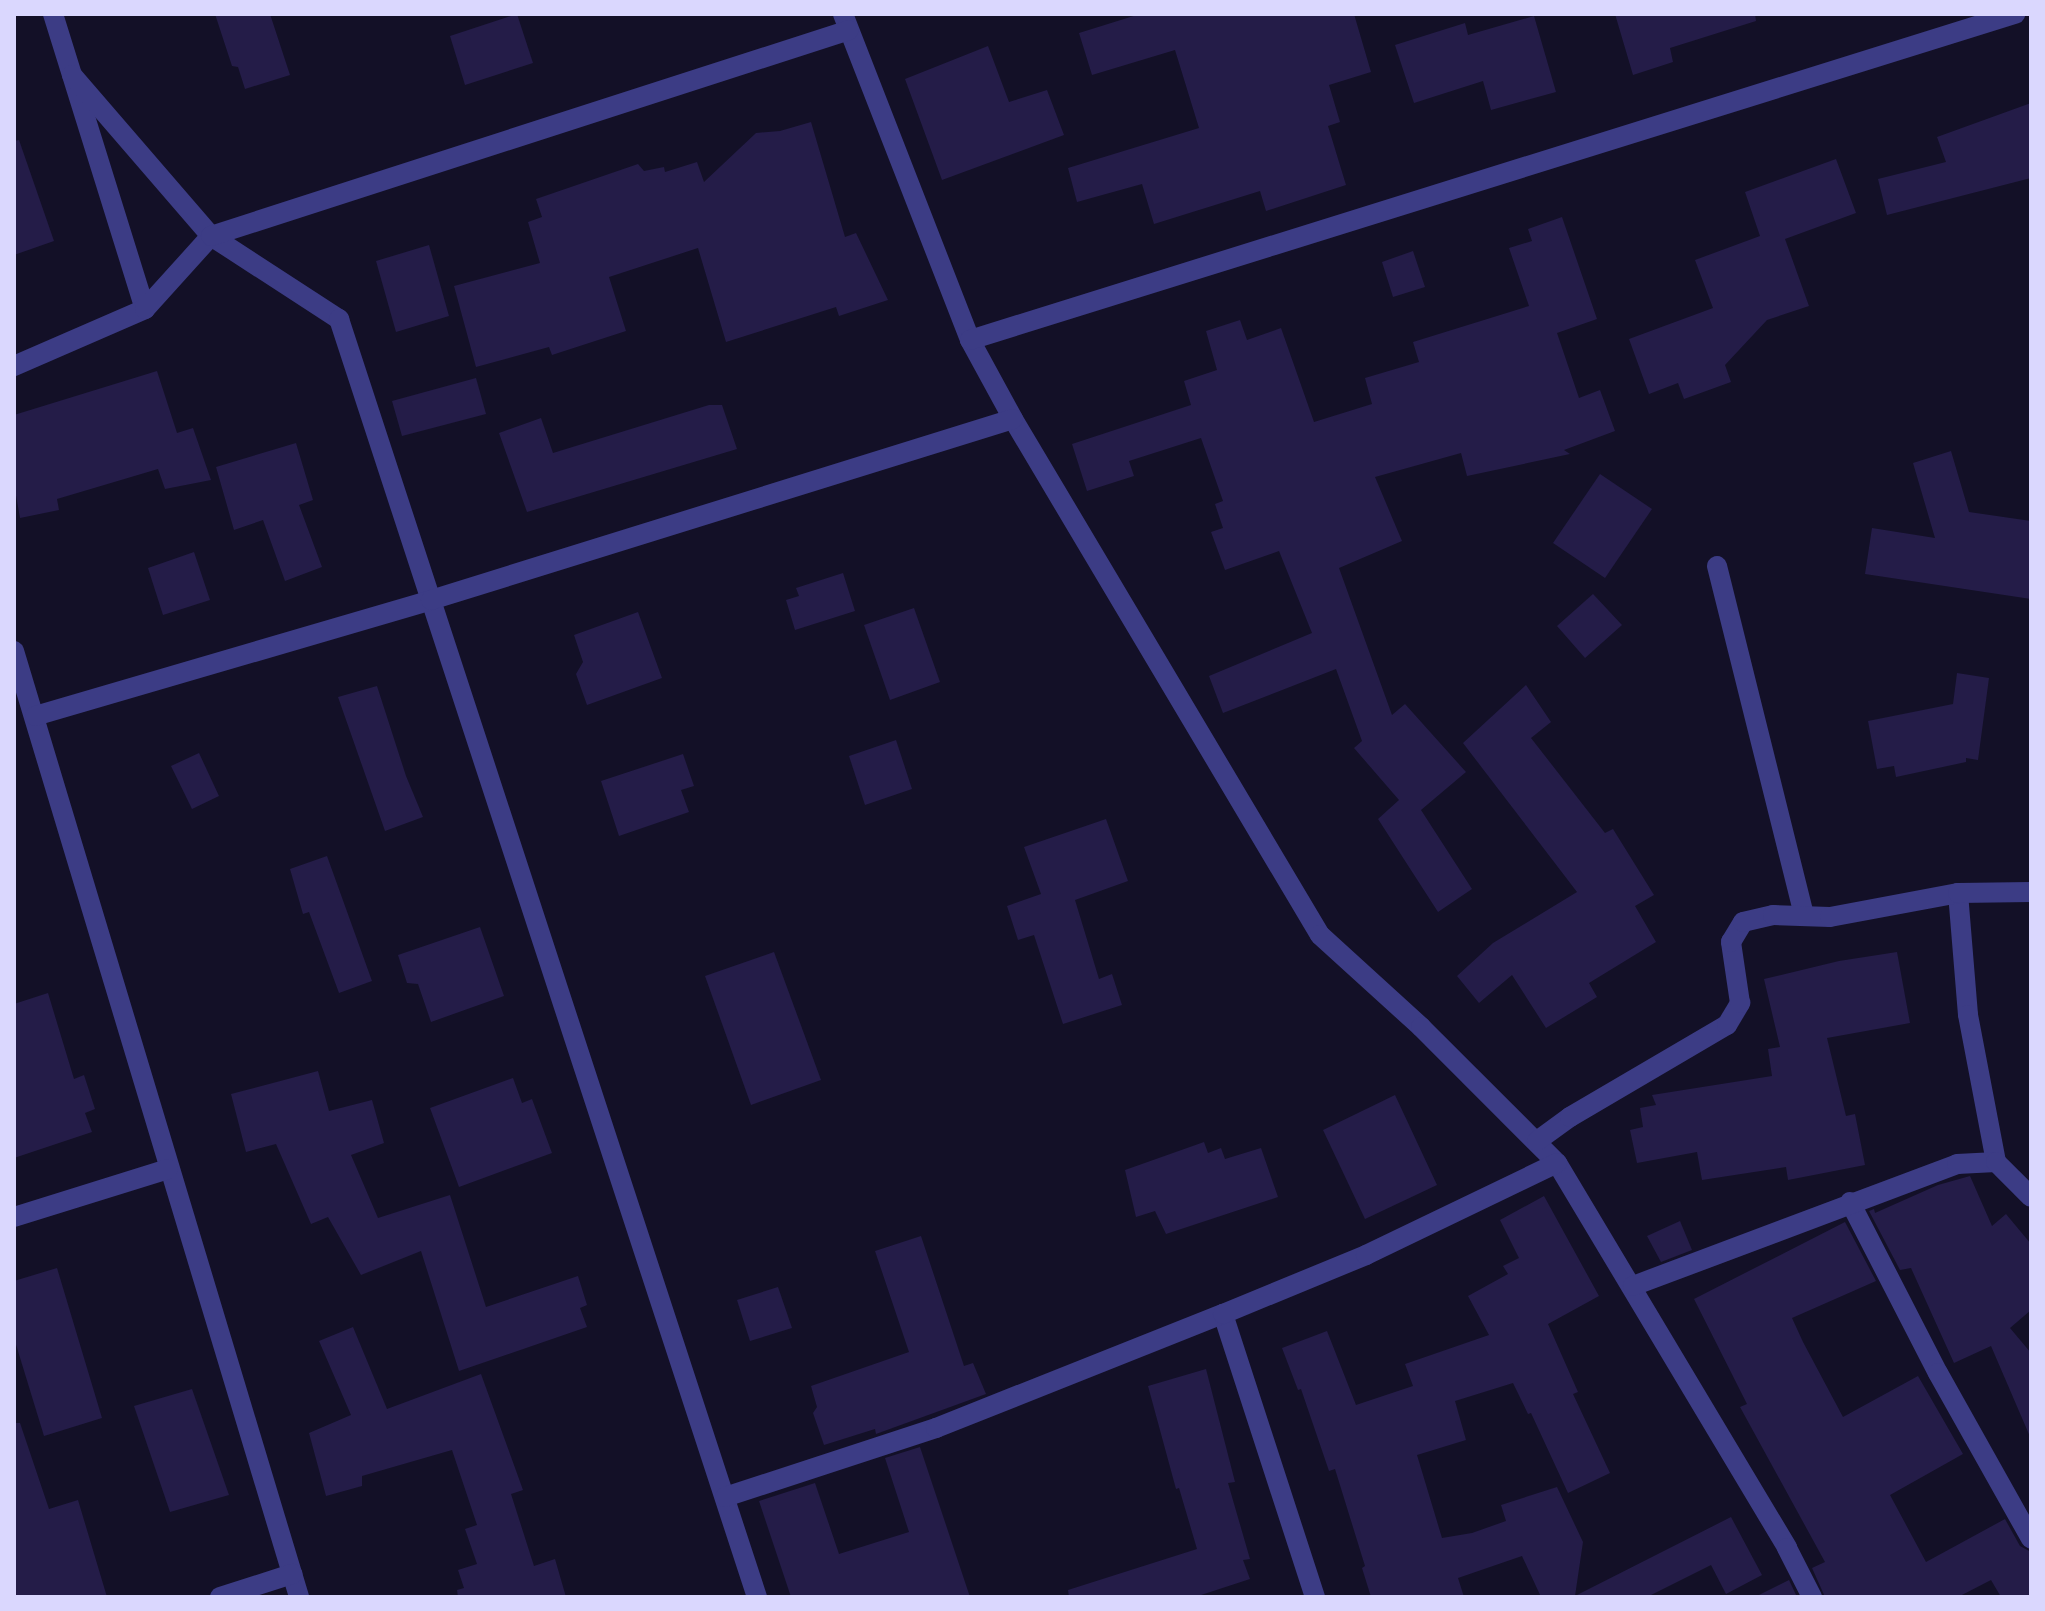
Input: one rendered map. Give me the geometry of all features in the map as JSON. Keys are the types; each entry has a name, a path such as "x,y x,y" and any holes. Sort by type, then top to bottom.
{"street":[{"path":"53,14 145,309"},
{"path":"970,340 2015,14"},
{"path":"14,366 145,309 211,236 846,22 970,340 1013,419 1320,935 1421,1027 1557,1163 1633,1286 1812,1597"},
{"path":"72,75 211,236 339,319 757,1597"},
{"path":"35,716 431,600 1013,419"},
{"path":"1717,566 1804,915"},
{"path":"14,651 299,1597"},
{"path":"1537,1141 1570,1117 1727,1025 1740,1003 1731,942 1743,922 1773,915 1842,915 1958,893 2031,892"},
{"path":"1958,893 1968,1015 1996,1162 2031,1197"},
{"path":"1633,1286 1957,1164 1996,1162"},
{"path":"725,1497 936,1428 1223,1314 1366,1255 1557,1163"},
{"path":"14,1217 168,1169"},
{"path":"1850,1202 1938,1373 2031,1539"},
{"path":"1223,1314 1315,1597"},
{"path":"220,1597 292,1574"}],"building":[{"path":"215,14 270,14 290,75 245,89 238,67 232,66"},
{"path":"517,14 533,63 465,85 450,36"},
{"path":"1140,14 1354,14 1371,72 1329,85 1340,122 1328,126 1346,185 1266,211 1260,191 1154,224 1142,184 1077,202 1068,168 1199,128 1175,50 1092,75 1079,33"},
{"path":"1615,14 1755,14 1756,21 1670,48 1673,62 1633,75"},
{"path":"1534,16 1556,92 1491,110 1483,81 1414,103 1395,45 1465,23 1468,35"},
{"path":"988,46 1009,102 1047,90 1064,135 942,180 905,79"},
{"path":"2031,103 2031,178 1887,215 1878,179 1946,162 1937,137"},
{"path":"811,122 845,237 856,233 888,300 839,316 836,307 726,342 698,248 609,277 626,331 552,355 549,347 476,367 454,286 540,263 528,222 542,217 536,199 638,164 644,171 664,167 665,172 697,162 704,182 756,133 780,131"},
{"path":"19,140 54,241 14,255 14,141"},
{"path":"1836,159 1856,213 1785,239 1809,306 1767,320 1725,365 1731,382 1684,399 1678,383 1649,394 1629,339 1713,308 1695,260 1760,236 1745,192"},
{"path":"1562,217 1597,319 1557,333 1579,398 1600,390 1615,431 1564,450 1570,454 1467,476 1461,453 1375,477 1402,541 1339,568 1392,715 1405,704 1466,772 1421,810 1472,889 1438,912 1378,819 1399,800 1354,748 1362,741 1336,669 1223,713 1209,676 1312,633 1279,551 1225,570 1211,532 1223,528 1215,504 1223,501 1201,438 1129,461 1134,476 1087,491 1072,444 1191,405 1184,381 1217,370 1206,331 1240,320 1247,340 1281,328 1314,422 1372,404 1365,378 1419,362 1413,342 1529,306 1509,248 1532,241 1528,229"},
{"path":"429,245 449,316 396,332 376,261"},
{"path":"1413,251 1425,287 1393,297 1382,262"},
{"path":"157,371 177,433 193,428 211,480 165,489 158,469 57,499 59,510 20,518 14,484 14,415"},
{"path":"476,378 486,414 402,436 392,401"},
{"path":"709,405 722,405 737,449 527,512 499,433 541,418 553,453"},
{"path":"296,443 313,500 299,505 322,567 285,581 263,520 234,530 216,467"},
{"path":"1951,451 1969,512 2031,521 2031,599 1865,574 1872,528 1935,538 1913,463"},
{"path":"1600,474 1652,509 1605,578 1553,543"},
{"path":"194,552 210,600 163,615 148,568"},
{"path":"843,573 855,611 795,630 786,600 799,596 796,588"},
{"path":"1593,594 1622,625 1585,658 1557,626"},
{"path":"914,608 940,682 890,700 864,625"},
{"path":"638,612 662,678 587,705 576,674 583,662 574,635"},
{"path":"1957,673 1989,678 1978,760 1966,758 1966,762 1896,777 1894,766 1877,769 1868,721 1953,704"},
{"path":"1526,685 1551,722 1531,738 1605,833 1613,829 1654,895 1635,906 1656,942 1589,983 1597,997 1546,1028 1512,975 1479,1003 1457,976 1493,943 1577,892 1463,743"},
{"path":"377,686 406,776 423,817 385,831 338,697"},
{"path":"896,740 912,789 865,805 849,756"},
{"path":"199,753 219,796 192,809 171,766"},
{"path":"683,754 694,786 681,790 689,812 619,836 601,781"},
{"path":"1106,819 1128,881 1075,900 1099,979 1112,974 1122,1005 1063,1024 1034,935 1018,940 1007,906 1041,894 1024,847"},
{"path":"327,856 372,981 339,993 309,912 303,914 290,869"},
{"path":"480,927 504,996 431,1022 418,984 407,983 398,955"},
{"path":"774,952 821,1080 751,1105 705,976"},
{"path":"1897,952 1910,1023 1827,1038 1846,1116 1855,1114 1865,1165 1788,1180 1786,1167 1702,1180 1697,1152 1637,1163 1630,1130 1643,1127 1640,1108 1656,1105 1652,1095 1772,1076 1768,1049 1780,1047 1764,979 1839,961"},
{"path":"48,993 74,1079 84,1075 95,1109 85,1113 92,1132 14,1158 14,1004"},
{"path":"318,1071 329,1111 372,1100 384,1143 351,1155 378,1218 450,1195 486,1307 578,1276 587,1305 580,1308 587,1327 459,1371 421,1251 361,1275 328,1217 311,1224 276,1144 246,1152 231,1094"},
{"path":"513,1078 522,1103 532,1099 552,1153 459,1187 430,1108"},
{"path":"1395,1095 1437,1185 1365,1219 1323,1130"},
{"path":"1204,1142 1208,1153 1221,1148 1225,1159 1261,1148 1278,1197 1166,1234 1155,1211 1136,1217 1125,1170"},
{"path":"1970,1176 1992,1226 2006,1214 2031,1244 2031,1310 2010,1328 2031,1353 2031,1439 1991,1346 1954,1363 1911,1268 1900,1270 1869,1211 1874,1209 1875,1213 1938,1185"},
{"path":"1544,1196 1599,1296 1548,1324 1578,1392 1573,1394 1610,1473 1568,1493 1531,1413 1528,1414 1513,1383 1455,1401 1466,1440 1417,1455 1442,1538 1472,1533 1506,1521 1501,1505 1557,1487 1583,1542 1575,1596 1731,1517 1762,1575 1726,1594 1711,1565 1647,1597 1541,1597 1522,1556 1458,1578 1464,1597 1371,1597 1362,1568 1365,1566 1335,1469 1329,1471 1301,1389 1298,1390 1282,1348 1327,1331 1356,1405 1413,1386 1405,1364 1489,1335 1468,1296 1508,1274 1503,1266 1519,1258 1500,1220"},
{"path":"1680,1221 1692,1250 1661,1262 1647,1236"},
{"path":"1845,1222 1876,1281 1792,1318 1803,1342 1843,1417 1918,1376 1963,1454 1890,1495 1926,1562 2005,1519 2020,1546 2031,1552 2031,1597 2001,1597 1991,1580 1958,1597 1825,1597 1812,1568 1825,1562 1740,1407 1747,1404 1694,1299"},
{"path":"921,1236 964,1366 973,1363 986,1394 876,1434 875,1429 824,1445 813,1413 817,1407 811,1386 909,1352 875,1251"},
{"path":"57,1268 102,1418 44,1436 14,1338 14,1281"},
{"path":"778,1287 792,1328 750,1341 737,1300"},
{"path":"353,1327 387,1409 481,1374 523,1490 511,1494 534,1566 555,1559 566,1597 458,1597 457,1590 464,1588 458,1570 477,1564 465,1529 477,1525 452,1450 362,1476 362,1486 326,1496 309,1433 351,1415 319,1341"},
{"path":"1206,1369 1235,1482 1228,1483 1250,1559 1243,1560 1250,1579 1195,1597 1069,1597 1068,1590 1197,1549 1179,1488 1176,1489 1148,1386"},
{"path":"192,1389 229,1495 170,1512 134,1406"},
{"path":"14,1423 20,1423 49,1509 78,1500 107,1597 14,1597"},
{"path":"920,1447 970,1597 791,1597 759,1501 815,1483 839,1554 909,1532 885,1458"},
{"path":"1789,1580 1797,1597 1755,1597"}]}
